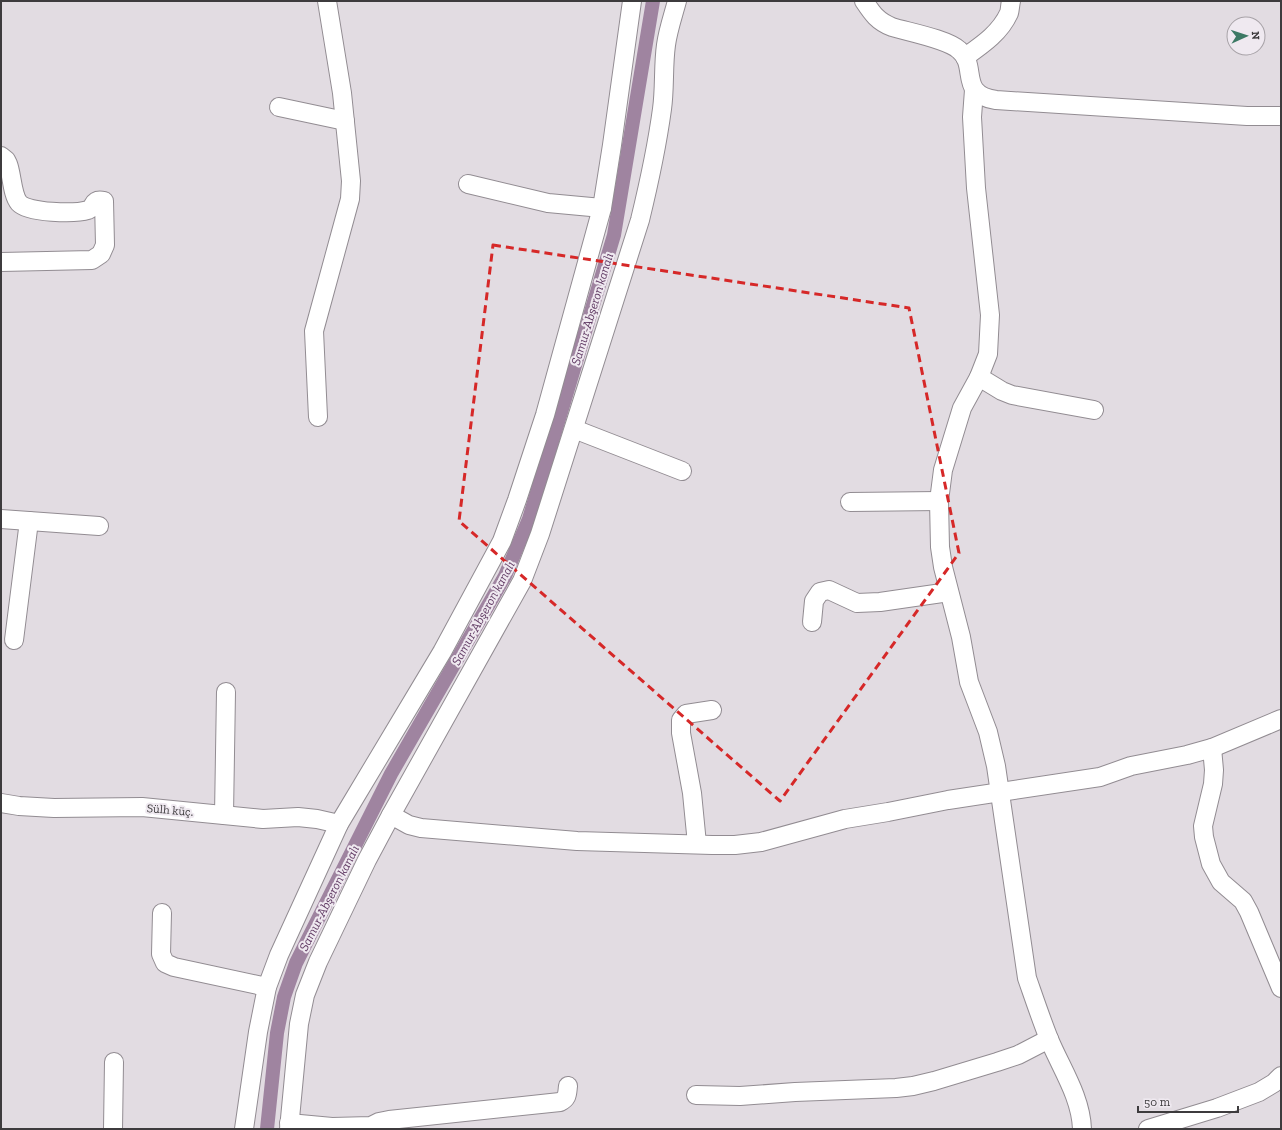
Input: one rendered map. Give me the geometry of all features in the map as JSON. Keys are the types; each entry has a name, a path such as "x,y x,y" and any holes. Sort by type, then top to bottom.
{"street":[{"path":"318,417 314,331 350,199 351,181 342,93 328,1"},
{"path":"244,1129 258,1032 267,987 279,955 339,824 442,652 502,541 517,500 545,415 602,208 632,1"},
{"path":"568,1086 565,1099 560,1102 390,1120 379,1122 371,1128 289,1126 299,1024 305,995 318,962 367,860 391,815 522,581 540,534 644,205 662,109 666,46 677,1"},
{"path":"864,1 879,21 884,24 945,42 956,47 965,57 974,90 972,118 976,188 990,315 988,354 980,377 962,408 943,470 938,501 940,547 949,592 961,637 969,682 988,732 996,766 1027,978 1049,1040 1078,1103 1082,1129"},
{"path":"965,57 996,34 1009,13 1011,1"},
{"path":"974,90 986,99 996,100 1247,116 1281,116"},
{"path":"279,108 345,121"},
{"path":"1,156 8,164 15,196 18,202 25,207 33,210 68,212 87,210 91,208 94,202 104,201 105,245 101,254 92,260 1,262"},
{"path":"468,184 548,203 602,208"},
{"path":"980,377 1002,391 1012,395 1094,410"},
{"path":"574,429 682,471"},
{"path":"850,502 938,501"},
{"path":"1,519 99,526"},
{"path":"14,640 29,521"},
{"path":"812,622 814,600 820,592 829,590 857,603 880,602 949,592"},
{"path":"224,815 226,692"},
{"path":"698,844 692,793 681,733 681,720 686,714 712,710"},
{"path":"391,815 409,825 421,828 577,841 735,845 761,842 845,819 948,800 1100,777 1131,766 1187,755 1212,748 1281,719"},
{"path":"1212,748 1214,777 1203,826 1204,837 1212,864 1221,882 1243,901 1246,906 1281,988"},
{"name":"Sülh küç.","path":"1,803 19,806 54,808 142,807 263,819 298,817 317,819 339,824"},
{"path":"162,913 161,954 165,963 174,967 267,987"},
{"path":"696,1095 740,1096 913,1086 998,1062 1018,1055 1049,1040"},
{"path":"113,1129 114,1062"},
{"path":"1148,1129 1217,1108 1259,1092 1274,1083 1281,1076"},
{"path":"1259,1092 1281,1091"}],"highlighted area":[{"path":"493,245 909,308 959,553 780,801 459,521"}],"waterway":[{"name":"Samur-Abşeron kanalı","path":"267,1129 277,1033 284,997 296,963 391,774 505,576 529,519 614,235 653,1"}]}
